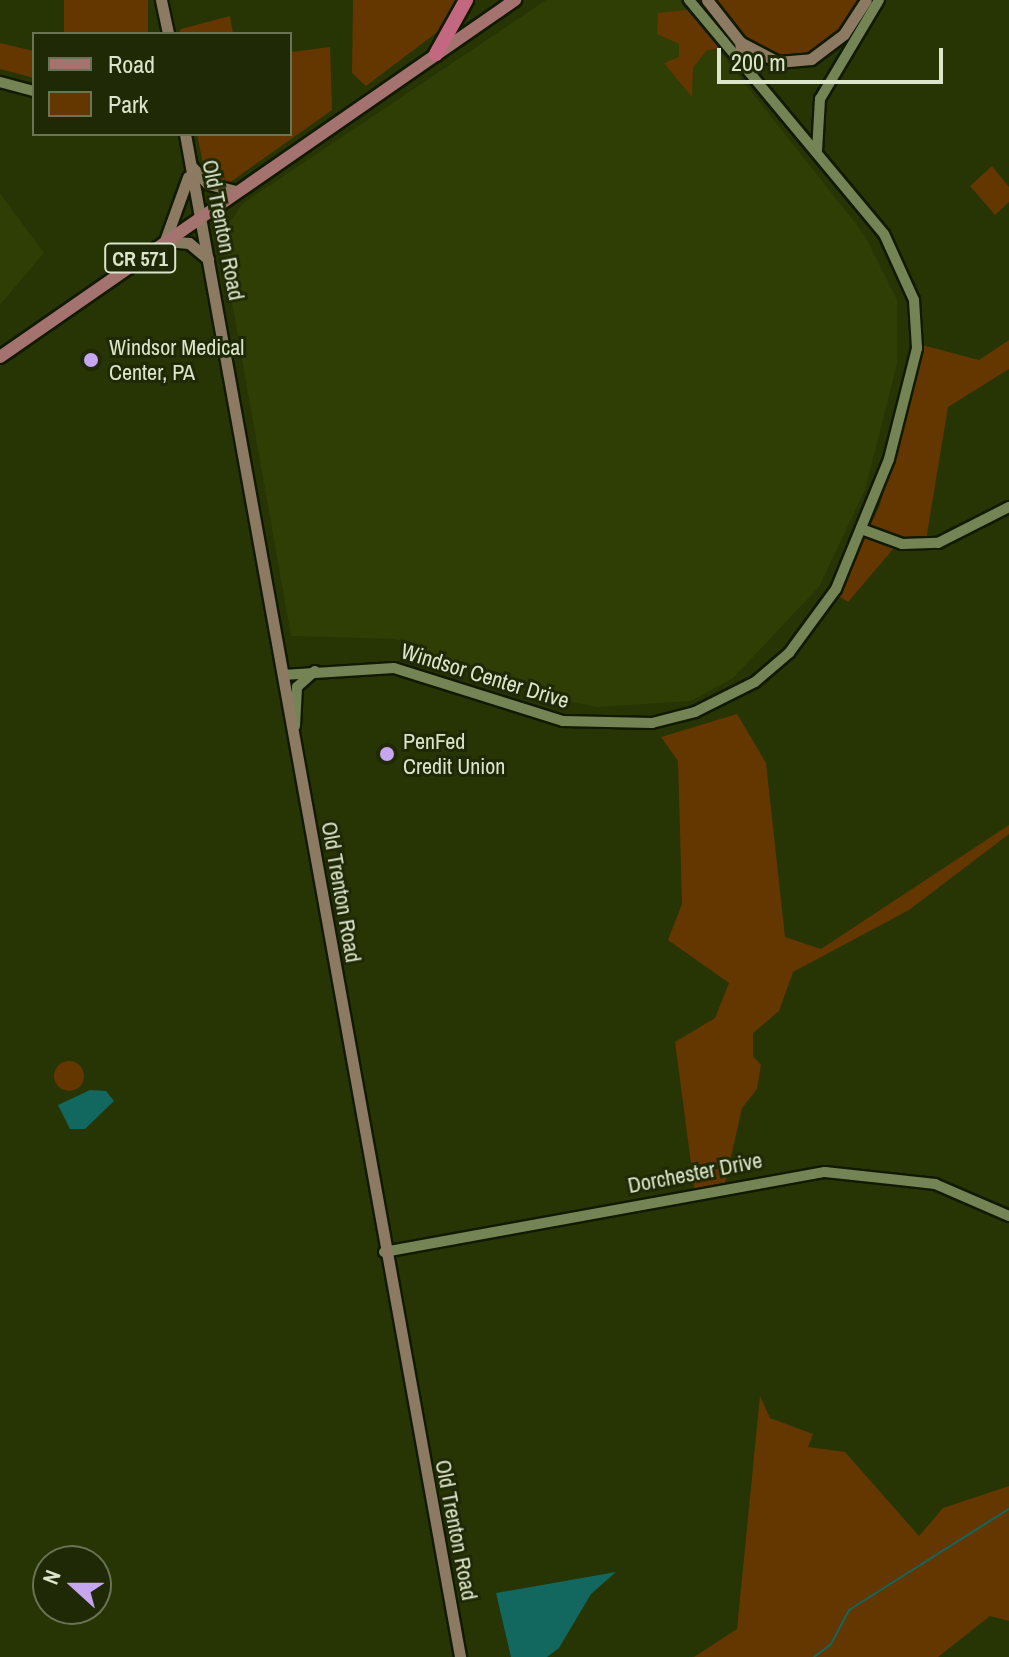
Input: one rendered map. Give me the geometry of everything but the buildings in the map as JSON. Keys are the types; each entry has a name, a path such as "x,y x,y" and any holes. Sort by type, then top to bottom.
{"highway":[{"path":"436,54 466,0"}],"main road":[{"path":"161,0 168,32"},
{"name":"CR 571","path":"0,357 515,0"},
{"path":"707,0 740,42 768,60 811,59 844,34 866,0"},
{"path":"740,42 742,57"},
{"name":"Old Trenton Road","path":"185,136 202,216 384,1252 460,1657"},
{"path":"189,163 208,184 237,191"},
{"path":"189,163 185,202 165,241 189,243 209,260"}],"street":[{"name":"Windsor Center Drive","path":"283,675 318,669 416,672 586,725 674,718 736,693 789,653 836,589 864,530 914,366 917,316 893,248 742,57 689,0"},
{"path":"817,153 820,99 879,0"},
{"path":"0,82 32,90"},
{"path":"864,530 928,544 1009,507"},
{"path":"296,748 297,687 318,669"},
{"name":"Dorchester Drive","path":"384,1252 825,1172 935,1184 1009,1216"}],"shaded area":[{"path":"546,0 679,0 864,234 897,300 897,364 865,490 819,587 733,678 691,701 597,707 536,695 396,639 291,636 223,252 228,225 242,204"},
{"path":"0,193 44,253 0,305"}],"green space":[{"path":"64,0 148,0 148,32 64,32"},
{"path":"353,0 459,0 448,24 366,86 352,73"},
{"path":"689,0 866,0 830,48 788,63 740,43 706,51 693,68 692,97 664,63 679,57 679,44 657,34 658,13 687,10"},
{"path":"230,16 233,32 179,32"},
{"path":"0,43 32,51 32,77 0,69"},
{"path":"330,47 332,110 229,183 205,175 197,136 292,136 292,52"},
{"path":"992,166 1009,187 1009,202 995,215 970,186"},
{"path":"1009,340 1009,369 948,407 925,546 899,542 848,602 837,595 880,505 922,345 979,360"},
{"path":"737,714 766,763 785,937 821,949 1009,825 1009,834 909,910 793,972 779,1011 753,1033 753,1056 761,1065 757,1089 742,1108 724,1188 695,1194 675,1042 715,1018 729,983 668,940 682,904 678,761 661,737"},
{"path":"69,1061 75,1062 83,1070 83,1082 75,1090 69,1091 63,1090 55,1082 54,1076 55,1070 63,1062"},
{"path":"760,1396 770,1418 813,1434 808,1447 845,1452 919,1536 943,1508 1009,1486 1009,1621 990,1616 938,1657 694,1657 737,1629"}],"water":[{"path":"90,1090 106,1091 114,1101 85,1129 70,1129 58,1105"},
{"path":"616,1572 591,1594 559,1648 547,1657 511,1657 496,1593"}],"waterway":[{"path":"814,1657 831,1644 849,1610 1009,1509"}],"place":[{"name":"Windsor Medical Center, PA","path":"91,360"},
{"name":"PenFed Credit Union","path":"387,754"}]}
